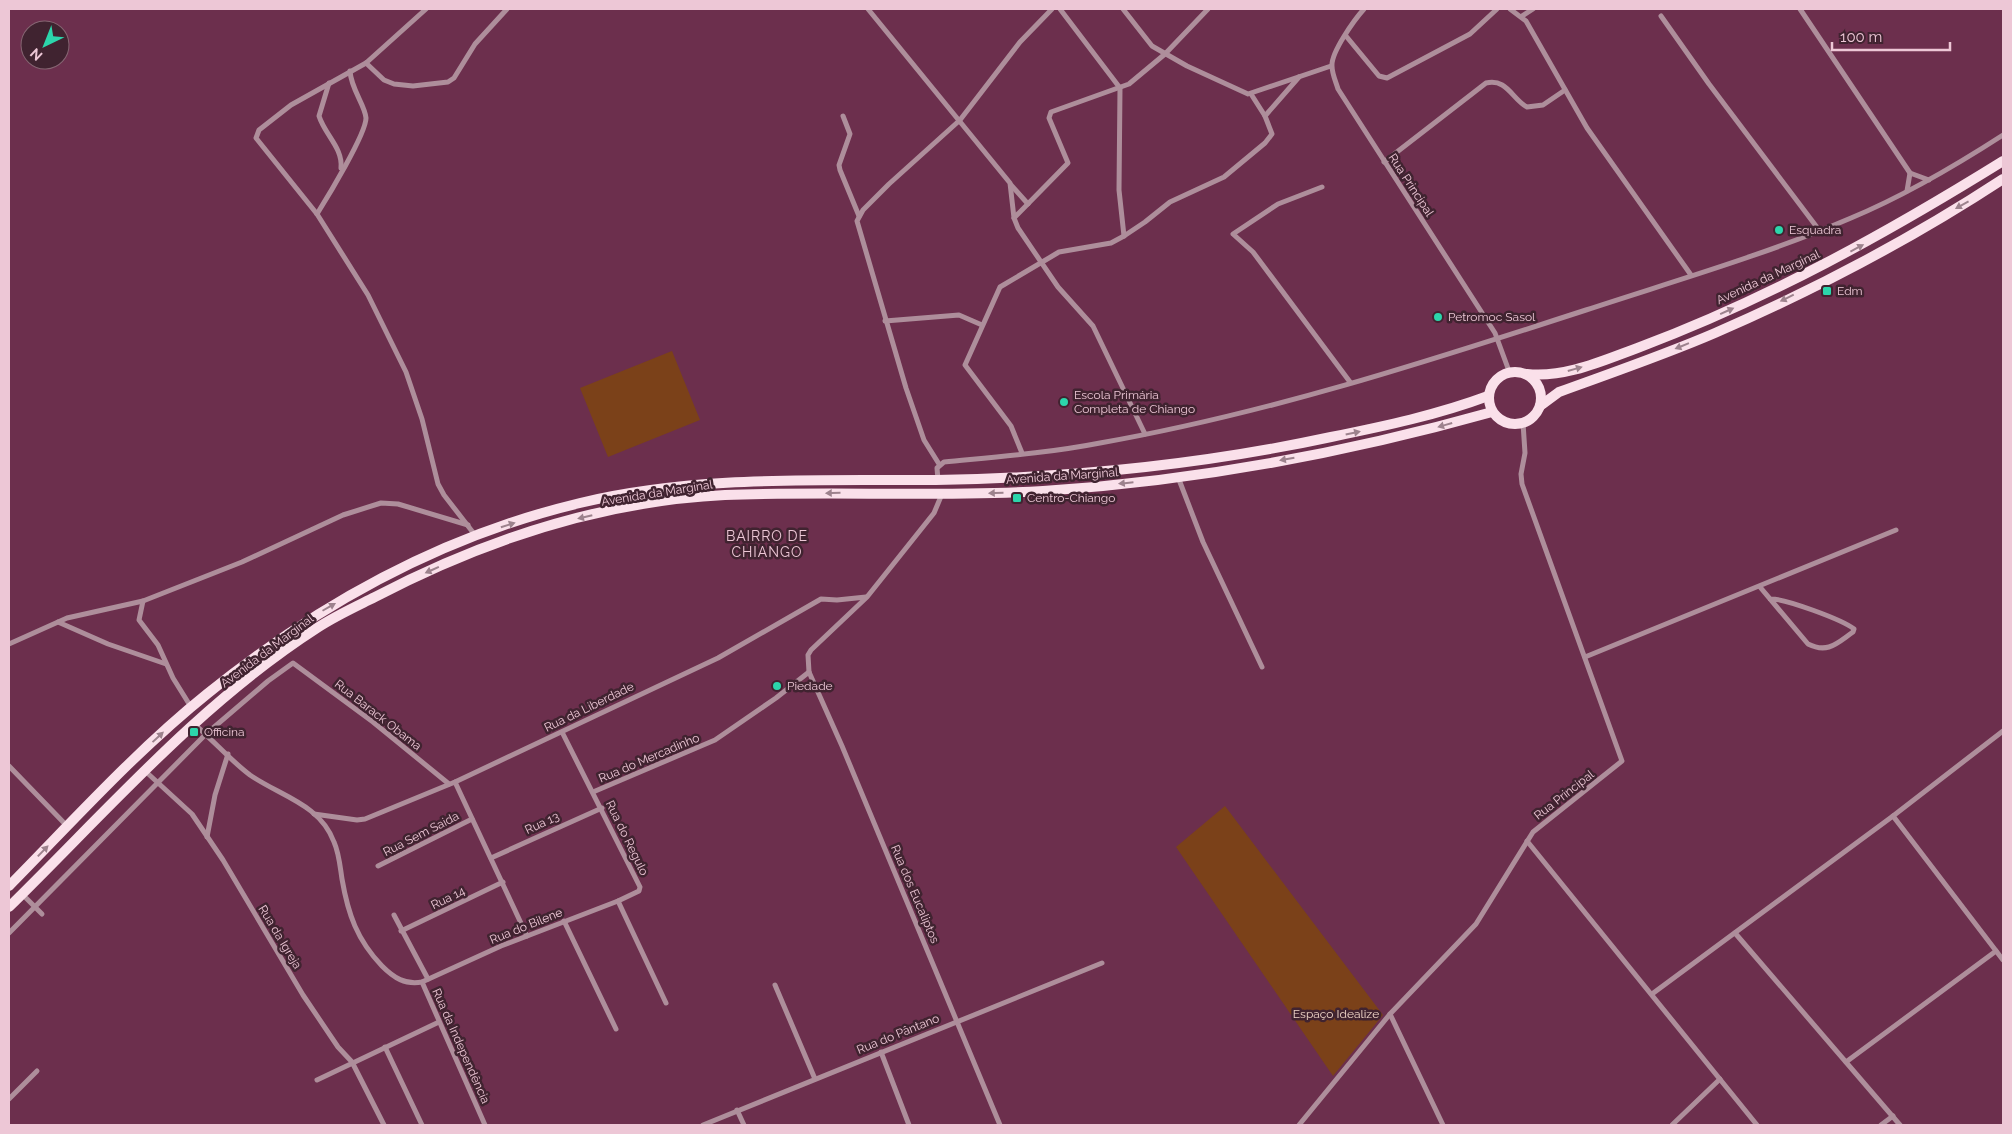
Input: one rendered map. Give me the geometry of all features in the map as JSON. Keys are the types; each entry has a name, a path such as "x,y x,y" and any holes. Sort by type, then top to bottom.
{"main road":[{"name":"Avenida da Marginal","path":"1528,374 1552,376 1581,368 1683,331 1771,292 1882,235 2003,161"},
{"path":"1540,406 1540,388 1528,374 1509,371 1495,380 1488,396 1492,412 1509,424 1522,423 1530,419 1540,406 1559,392 1715,333 1899,241 2003,179"},
{"name":"Avenida da Marginal","path":"9,886 67,826 191,708 281,637 323,610 383,576 476,536 579,503 635,492 732,481 938,480 1042,477 1202,460 1291,446 1414,420 1488,396"},
{"name":"Avenida da Marginal","path":"9,907 144,770 194,724 264,665 319,626 404,582 482,547 524,533 623,508 679,499 834,493 942,494 1044,491 1178,477 1343,450 1492,412"}],"street":[{"path":"426,9 366,63 292,105 259,130 256,138 317,214 368,295 402,364 422,420 438,484 444,495 476,536"},
{"path":"366,63 384,80 394,84 413,86 448,82 454,78 475,44 507,9"},
{"path":"868,9 1028,204"},
{"path":"859,216 889,184 960,120 1020,42 1052,9"},
{"path":"1060,9 1120,88 1119,190 1124,236"},
{"path":"1123,9 1143,36 1164,54 1240,91 1252,94 1332,66 1333,58 1355,18 1364,9"},
{"path":"1014,218 1068,163 1049,118 1051,112 1082,99 1120,88 1136,79 1164,54 1208,9"},
{"path":"1346,36 1379,76 1387,78 1470,34 1497,9"},
{"path":"1510,9 1522,16 1587,128 1692,275"},
{"path":"1522,16 1533,9"},
{"path":"1800,9 1910,173 1929,180"},
{"path":"1661,16 1709,84 1819,230"},
{"name":"Rua Principal","path":"1332,66 1338,89 1498,339 1509,371"},
{"path":"317,214 340,174 366,119 353,89 350,71"},
{"path":"1265,116 1300,76"},
{"path":"1384,162 1486,84 1498,82 1504,85 1528,107 1543,105 1565,90"},
{"path":"329,83 319,116 326,133 340,152 340,174"},
{"path":"1022,453 1011,426 965,364 980,336 982,325 1000,287 1059,252 1111,243 1146,222 1170,202 1224,177 1266,143 1272,134 1265,116 1252,94"},
{"path":"843,116 850,134 839,165 840,170 859,216 857,227 869,260 886,321 924,440 939,464 938,480"},
{"path":"939,464 1097,444 1145,434 1278,404 1498,339 1747,258 1851,218 1929,180 2003,135"},
{"path":"1908,191 1910,173"},
{"path":"1010,183 1014,218 1026,241 1058,287 1093,326 1145,434"},
{"path":"1322,186 1278,204 1234,234 1253,252 1350,382"},
{"path":"886,321 959,315 982,325"},
{"name":"Rua Principal","path":"1299,1125 1390,1014 1476,924 1527,841 1541,824 1622,761 1522,484 1520,474 1524,453 1522,423"},
{"path":"1178,477 1203,542 1262,667"},
{"path":"809,672 808,655 811,650 866,597 934,513 942,494"},
{"path":"9,644 67,618 143,601 242,562 343,515 381,503 398,504 468,526"},
{"path":"1585,657 1690,612 1760,587 1896,530"},
{"path":"1760,587 1770,599 1808,644 1814,647 1827,649 1854,632 1854,629 1843,622 1785,600 1770,599"},
{"name":"Rua da Liberdade","path":"314,814 357,820 365,819 455,782 718,658 820,599 837,600 866,597"},
{"path":"143,601 139,620 158,645 166,664 191,708"},
{"path":"58,622 108,644 166,664"},
{"name":"Rua Barack Obama","path":"206,734 268,681 293,663 373,722 449,784"},
{"name":"Rua do Mercadinho","path":"593,792 715,740 809,672"},
{"name":"Rua dos Eucaliptos","path":"809,672 877,828 1000,1125"},
{"name":"Rua da Independência","path":"194,724 250,774 299,801 328,830 335,842 352,919 364,946 398,980 411,984 422,982 485,1125"},
{"path":"1652,994 1893,816 2003,731"},
{"name":"Rua do Regulo","path":"562,732 602,808 640,887 639,891"},
{"path":"9,933 206,734"},
{"path":"207,837 215,795 228,754"},
{"path":"9,766 67,826"},
{"name":"Rua da Igreja","path":"144,770 192,814 308,1002 338,1047 352,1062 384,1125"},
{"path":"455,782 527,936"},
{"name":"Rua 13","path":"491,858 602,808"},
{"path":"1893,816 2003,960"},
{"name":"Rua Sem Saida","path":"378,866 472,819"},
{"path":"1527,841 1757,1125"},
{"name":"Rua 14","path":"401,931 503,882"},
{"name":"Rua do Bilene","path":"422,982 527,936 639,891"},
{"path":"22,894 42,914"},
{"path":"618,901 666,1003"},
{"path":"394,915 428,980"},
{"path":"564,921 616,1029"},
{"path":"1735,933 1900,1125"},
{"path":"1846,1062 1996,951"},
{"name":"Rua do Pântano","path":"703,1125 1102,963"},
{"path":"775,985 814,1079"},
{"path":"1390,1014 1444,1125"},
{"path":"316,1080 439,1022"},
{"path":"385,1047 422,1125"},
{"path":"881,1052 909,1125"},
{"path":"9,1099 37,1071"},
{"path":"1672,1125 1720,1079"},
{"path":"737,1110 744,1125"},
{"path":"1881,1125 1893,1116"}],"green space":[{"path":"672,351 700,420 608,457 580,388"},
{"name":"Espaço Idealize","path":"1225,806 1383,1015 1333,1076 1176,847"}],"place":[{"name":"Esquadra","path":"1779,230"},
{"name":"Edm","path":"1827,291"},
{"name":"Petromoc Sasol","path":"1438,317"},
{"name":"Escola Primária Completa de Chiango","path":"1064,402"},
{"name":"Centro-Chiango","path":"1017,498"},
{"name":"Piedade","path":"777,686"},
{"name":"Officina","path":"194,732"}],"district":[{"name":"BAIRRO DE CHIANGO","path":"767,544"}]}
